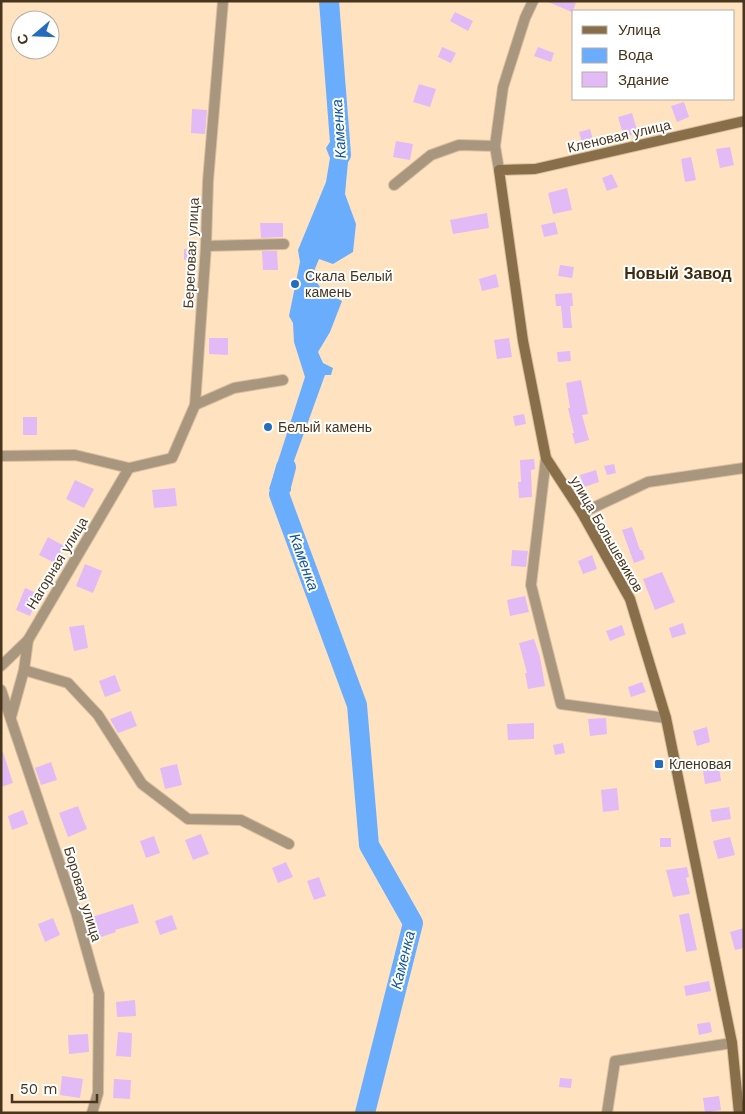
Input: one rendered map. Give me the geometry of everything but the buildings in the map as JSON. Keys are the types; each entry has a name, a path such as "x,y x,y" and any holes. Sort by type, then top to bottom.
{"street":[{"name":"Береговая улица","path":"129,468 172,458 195,405 206,246 208,181 223,1"},
{"name":"улица Большевиков","path":"533,1 525,18 503,87 495,146 523,341 546,458 582,513 630,599 666,718 732,1043 739,1113"},
{"name":"Кленовая улица","path":"499,170 535,168 744,121"},
{"path":"394,185 432,154 459,146 495,146"},
{"path":"206,246 284,244"},
{"path":"195,405 234,388 283,380"},
{"path":"1,456 74,454 129,468"},
{"path":"546,458 531,585 561,704 666,718"},
{"name":"Нагорная улица","path":"1,666 28,640 129,468"},
{"path":"582,513 648,482 744,468"},
{"path":"11,717 24,670 28,640"},
{"path":"24,670 68,683 98,715 142,784 188,818 241,820 289,844"},
{"name":"Боровая улица","path":"1,690 76,912 98,994 98,1092 92,1113"},
{"path":"607,1113 615,1061 732,1043"}],"water":[{"path":"339,128 350,141 345,194 356,224 353,252 333,264 319,259 312,276 323,291 342,301 330,332 318,352 323,363 333,368 331,375 325,375 291,469 291,491 279,494 269,489 305,377 294,342 293,323 289,316 300,262 298,250 326,182 330,158 326,148"}],"waterway":[{"name":"Каменка","path":"329,1 341,155"},
{"name":"Каменка","path":"286,467 279,494 357,705 369,845 413,923 365,1113"}],"place":[{"name":"Скала Белый камень","path":"295,284"},
{"name":"Белый камень","path":"268,427"},
{"name":"Кленовая","path":"659,764"}],"district":[{"name":"Новый Завод","path":"678,273"}]}
